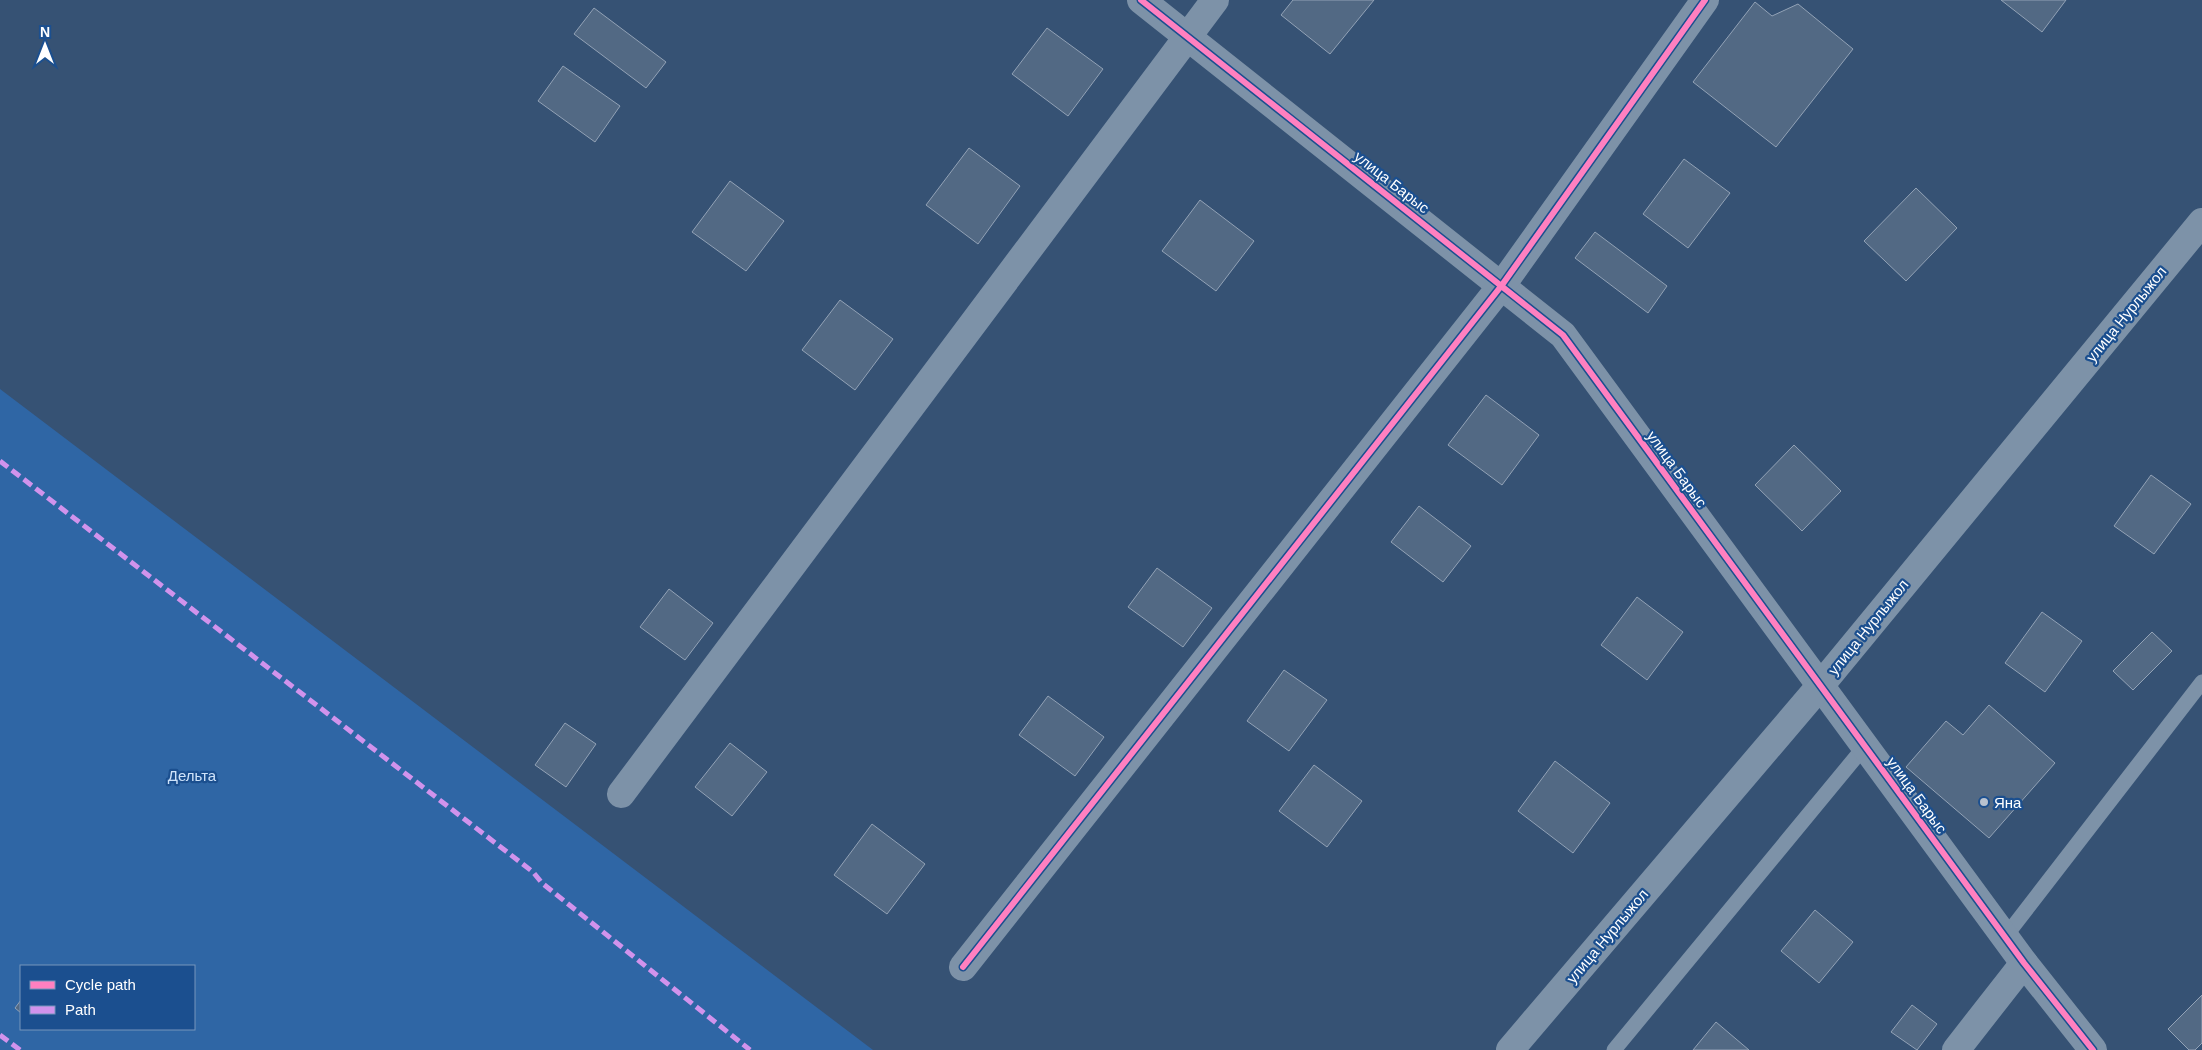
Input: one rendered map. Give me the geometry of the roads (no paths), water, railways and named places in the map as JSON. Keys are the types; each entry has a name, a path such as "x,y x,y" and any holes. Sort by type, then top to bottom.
{"street":[{"name":"улица Барыс","path":"1141,0 1563,335 2024,963 2093,1050"},
{"path":"621,794 1215,0"},
{"path":"963,967 1502,285 1705,0"},
{"name":"улица Нурлыжол","path":"1510,1050 1820,686 2202,222"},
{"path":"1956,1050 2024,963"}],"lane":[{"path":"2005,937 2202,682"},
{"path":"1614,1050 1865,746"}],"place":[{"name":"Яна","path":"1984,802"}],"park label":[{"name":"Дельта","path":"192,775"}]}
